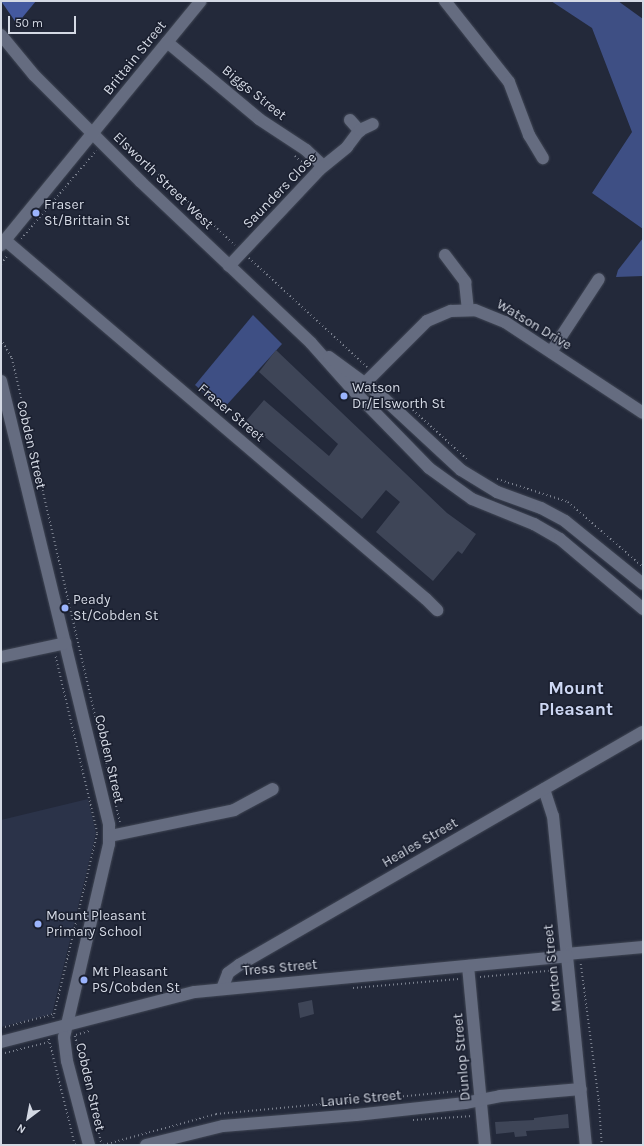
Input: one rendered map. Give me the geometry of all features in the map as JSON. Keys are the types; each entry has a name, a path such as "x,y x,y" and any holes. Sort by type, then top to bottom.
{"street":[{"name":"Brittain Street","path":"94,134 201,1"},
{"path":"445,1 509,82 529,135 543,158"},
{"name":"Elsworth Street West","path":"1,35 34,75 229,266 311,343 355,393 421,461 451,486 481,504 534,524 560,539 643,608"},
{"name":"Biggs Street","path":"167,42 259,119 306,150 323,166"},
{"path":"350,120 360,130"},
{"name":"Saunders Close","path":"229,266 323,166 347,147 360,130 373,124"},
{"path":"6,244 94,134"},
{"name":"Fraser Street","path":"6,244 437,610"},
{"path":"445,255 465,282 468,310"},
{"path":"551,352 598,279"},
{"name":"Watson Drive","path":"355,393 427,321 451,311 468,310 480,311 500,319 643,413"},
{"name":"Elsworth Street West","path":"311,343 370,378 469,476 497,492 541,508 565,521 643,584"},
{"name":"Cobden Street","path":"1,381 66,643 106,811 110,836 67,1024 65,1052 89,1145"},
{"path":"1,657 66,643"},
{"name":"Heales Street","path":"222,989 226,976 236,967 643,732"},
{"path":"110,836 234,810 273,789"},
{"name":"Morton Street","path":"544,789 553,816 586,1145"},
{"name":"Tress Street","path":"1,1042 183,994 643,947"},
{"name":"Dunlop Street","path":"468,966 485,1145"},
{"name":"Laurie Street","path":"146,1145 223,1126 460,1104 481,1099 581,1089"}],"path":[{"path":"1,264 6,244 103,144"},
{"path":"150,166 242,252 370,378"},
{"path":"408,405 470,462"},
{"path":"494,478 568,502 643,567"},
{"path":"55,653 97,833 50,1029 50,1042 75,1145"},
{"path":"581,964 599,1100 602,1145"},
{"path":"1,1028 54,1014"},
{"path":"74,1033 102,1145"},
{"path":"1,1054 50,1042"}],"shaded area":[{"path":"1,1 36,1 17,24"},
{"path":"551,1 618,1 643,19 643,229 592,193 632,132 592,28"},
{"path":"643,238 643,276 616,277 618,270"},
{"path":"253,315 282,344 223,409 195,385"},
{"name":"Mount Pleasant Primary School","path":"88,799 96,833 52,1014 1,1027 1,820"}],"building":[{"path":"276,350 447,513 476,534 462,554 458,551 433,581 376,532 400,502 386,490 362,519 246,421 264,400 329,456 338,444 259,372"},
{"path":"312,1000 314,1014 300,1018 298,1003"},
{"path":"568,1114 569,1128 526,1131 527,1136 515,1137 514,1132 496,1134 495,1122 534,1120 534,1118"}],"place":[{"name":"Fraser St/Brittain St","path":"36,213"},
{"name":"Watson Dr/Elsworth St","path":"344,396"},
{"name":"Peady St/Cobden St","path":"65,608"},
{"name":"Mount Pleasant Primary School","path":"38,924"},
{"name":"Mt Pleasant PS/Cobden St","path":"84,980"}],"district":[{"name":"Mount Pleasant","path":"576,699"}]}
